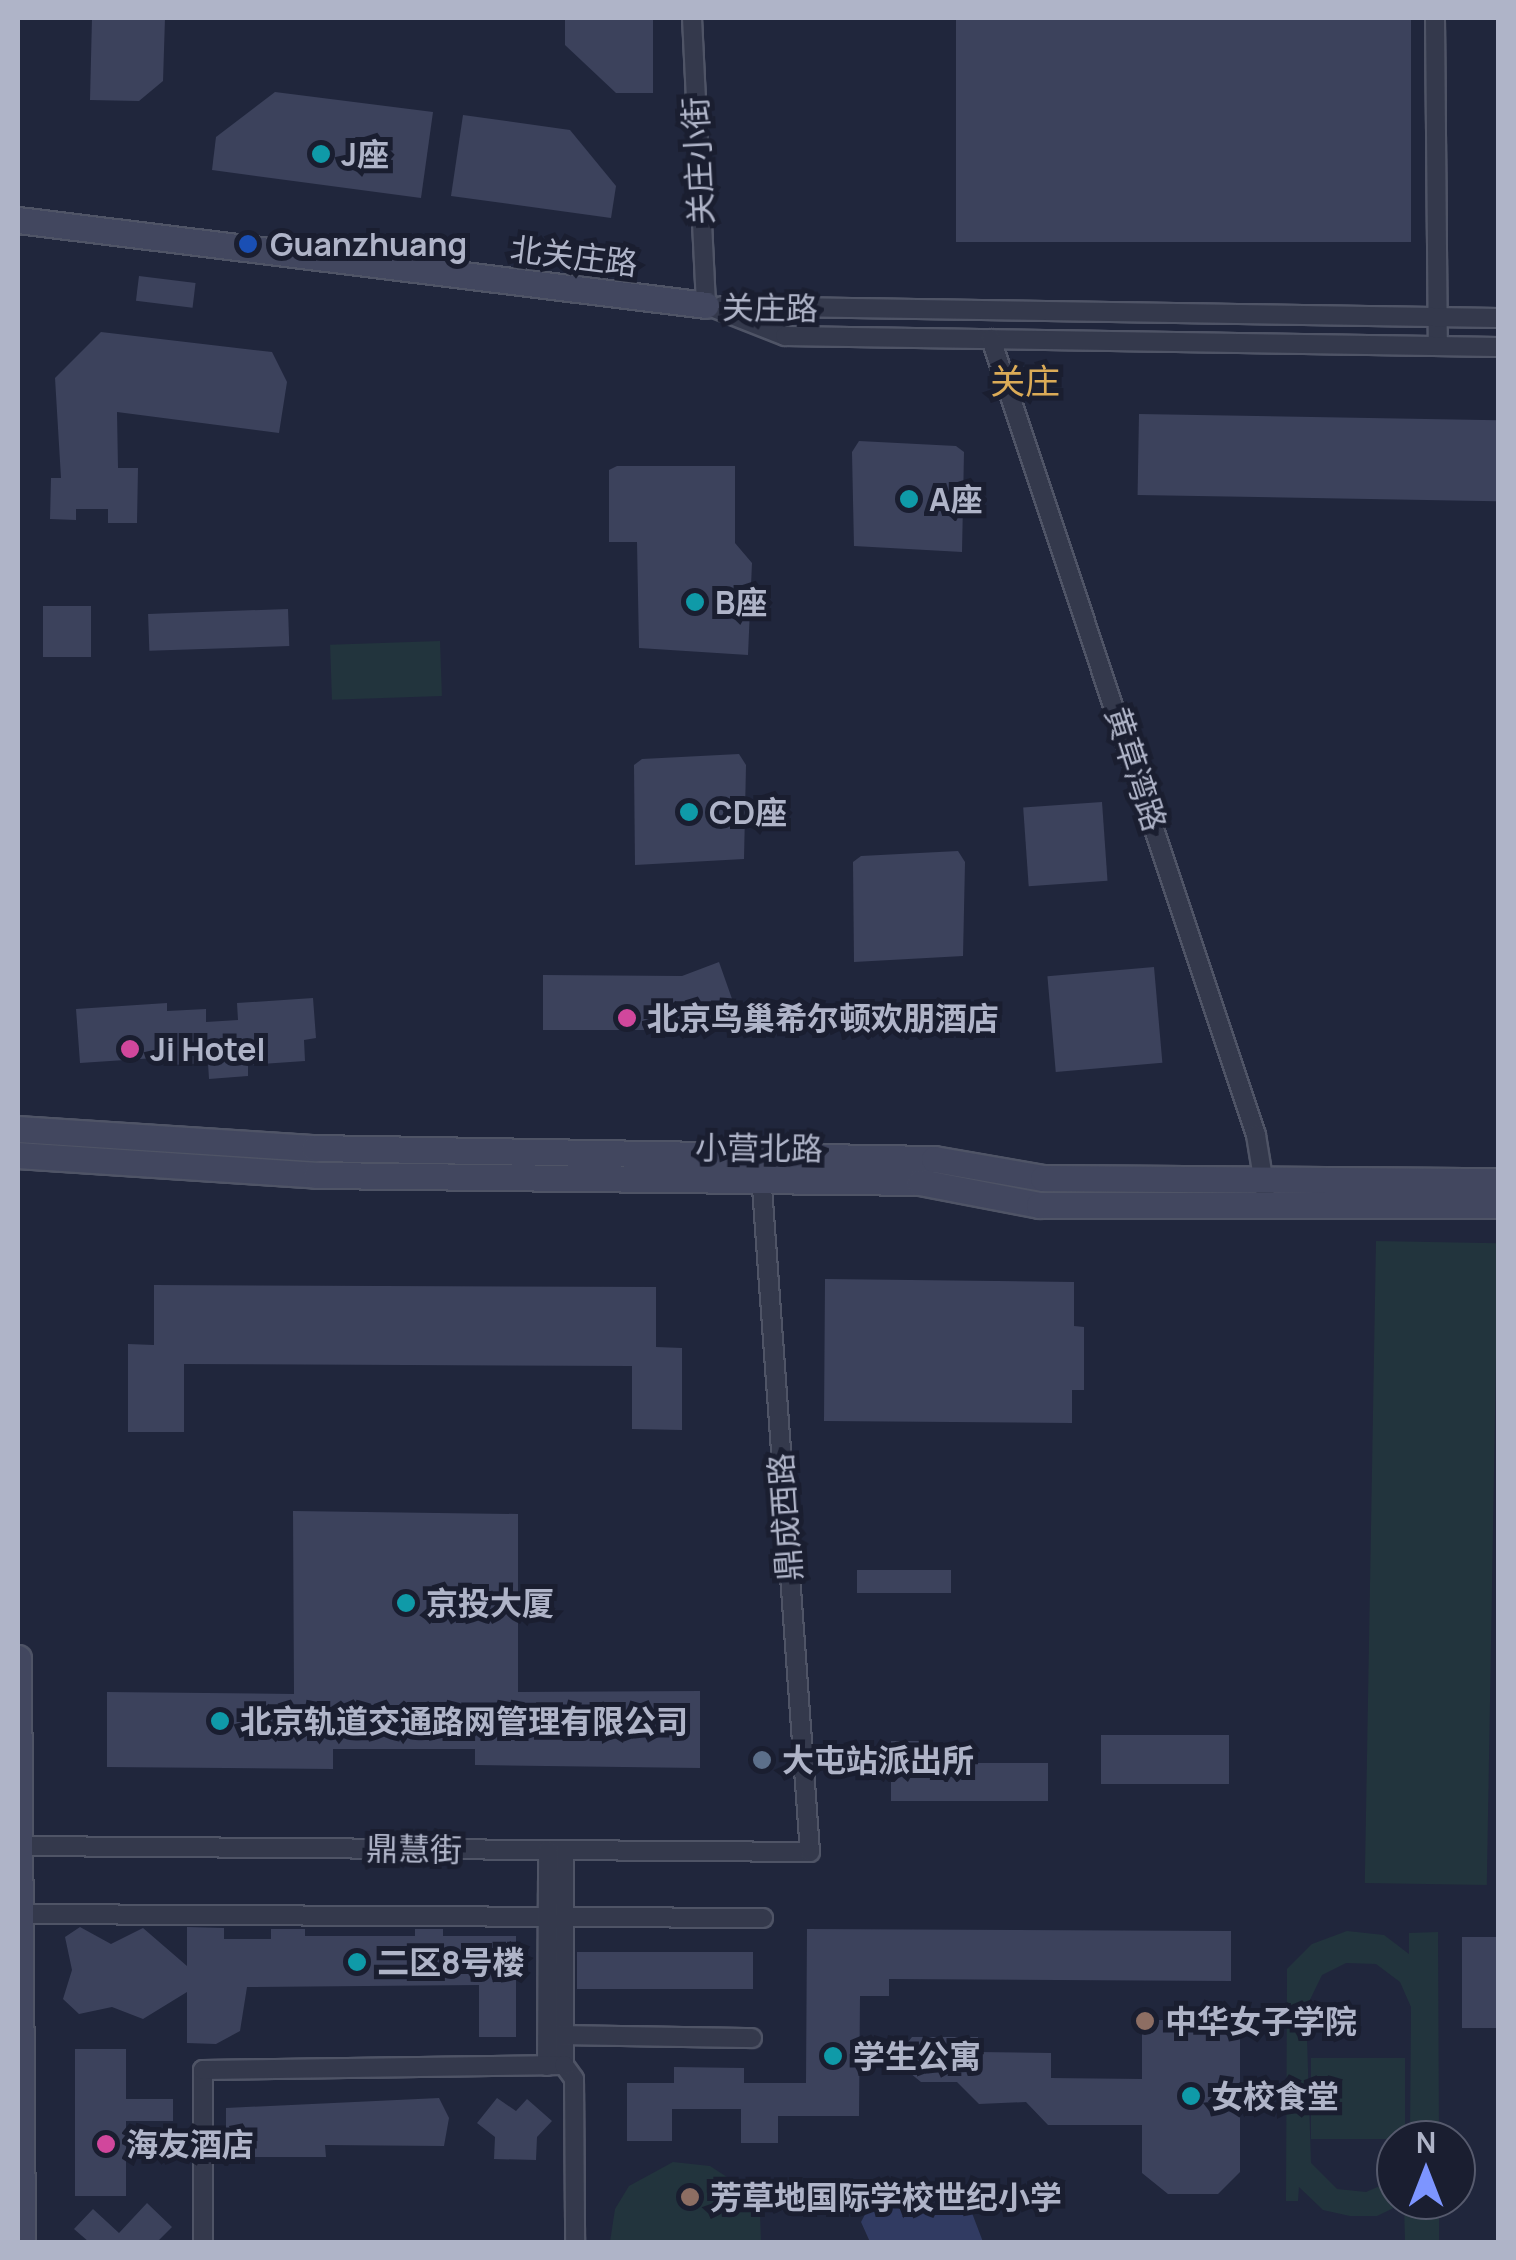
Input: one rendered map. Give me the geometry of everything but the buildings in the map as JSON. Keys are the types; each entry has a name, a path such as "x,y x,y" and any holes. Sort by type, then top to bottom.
{"street":[{"name":"关庄小街","path":"692,18 706,305"},
{"path":"1434,18 1438,346"},
{"name":"北关庄路","path":"18,220 706,305"},
{"name":"关庄路","path":"706,305 1498,318"},
{"name":"关庄路","path":"706,305 785,336 1498,347"},
{"name":"黄草湾路","path":"991,339 1256,1136 1266,1192"},
{"name":"小营北路","path":"18,1129 761,1170 920,1182 1038,1204 1498,1181"},
{"name":"小营北路","path":"18,1155 316,1174 761,1170"},
{"name":"鼎成西路","path":"761,1170 810,1852"},
{"name":"小营北路","path":"1266,1192 1498,1205"},
{"path":"18,1658 24,1914 22,2242"},
{"name":"鼎慧街","path":"21,1846 810,1852"},
{"path":"555,2066 556,1850"},
{"path":"24,1914 763,1918"},
{"path":"555,2035 752,2038"},
{"path":"203,2242 203,2070 555,2066 574,2078 576,2242"}],"shaded area":[{"path":"440,641 442,696 332,700 330,645"},
{"path":"1376,1241 1498,1243 1487,1885 1365,1883"},
{"path":"1347,1931 1384,1935 1409,1954 1409,1933 1438,1932 1439,2120 1410,2120 1411,2007 1400,1982 1376,1964 1346,1963 1322,1975 1306,2008 1311,2163 1337,2189 1366,2192 1376,2188 1376,2216 1323,2210 1299,2187 1298,2201 1286,2201 1287,1969 1312,1944"},
{"path":"1311,2058 1405,2058 1405,2120 1376,2120 1376,2139 1311,2139"},
{"path":"673,2162 710,2166 744,2188 760,2214 761,2242 610,2242 615,2209 629,2186"},
{"path":"1404,2220 1439,2220 1439,2242 1405,2242"}],"water":[{"path":"955,2199 969,2205 983,2242 870,2242 861,2222 870,2205 887,2201 910,2215"}],"place":[{"name":"J座","path":"321,154"},
{"name":"Guanzhuang","path":"248,244"},
{"name":"A座","path":"909,499"},
{"name":"B座","path":"695,602"},
{"name":"CD座","path":"689,812"},
{"name":"北京鸟巢希尔顿欢朋酒店","path":"627,1018"},
{"name":"Ji Hotel","path":"130,1049"},
{"name":"京投大厦","path":"406,1603"},
{"name":"北京轨道交通路网管理有限公司","path":"220,1721"},
{"name":"大屯站派出所","path":"762,1760"},
{"name":"二区8号楼","path":"357,1962"},
{"name":"中华女子学院","path":"1145,2021"},
{"name":"学生公寓","path":"833,2056"},
{"name":"女校食堂","path":"1191,2096"},
{"name":"海友酒店","path":"106,2144"},
{"name":"芳草地国际学校世纪小学","path":"690,2197"}],"district":[{"name":"关庄","path":"1025,381"}]}
